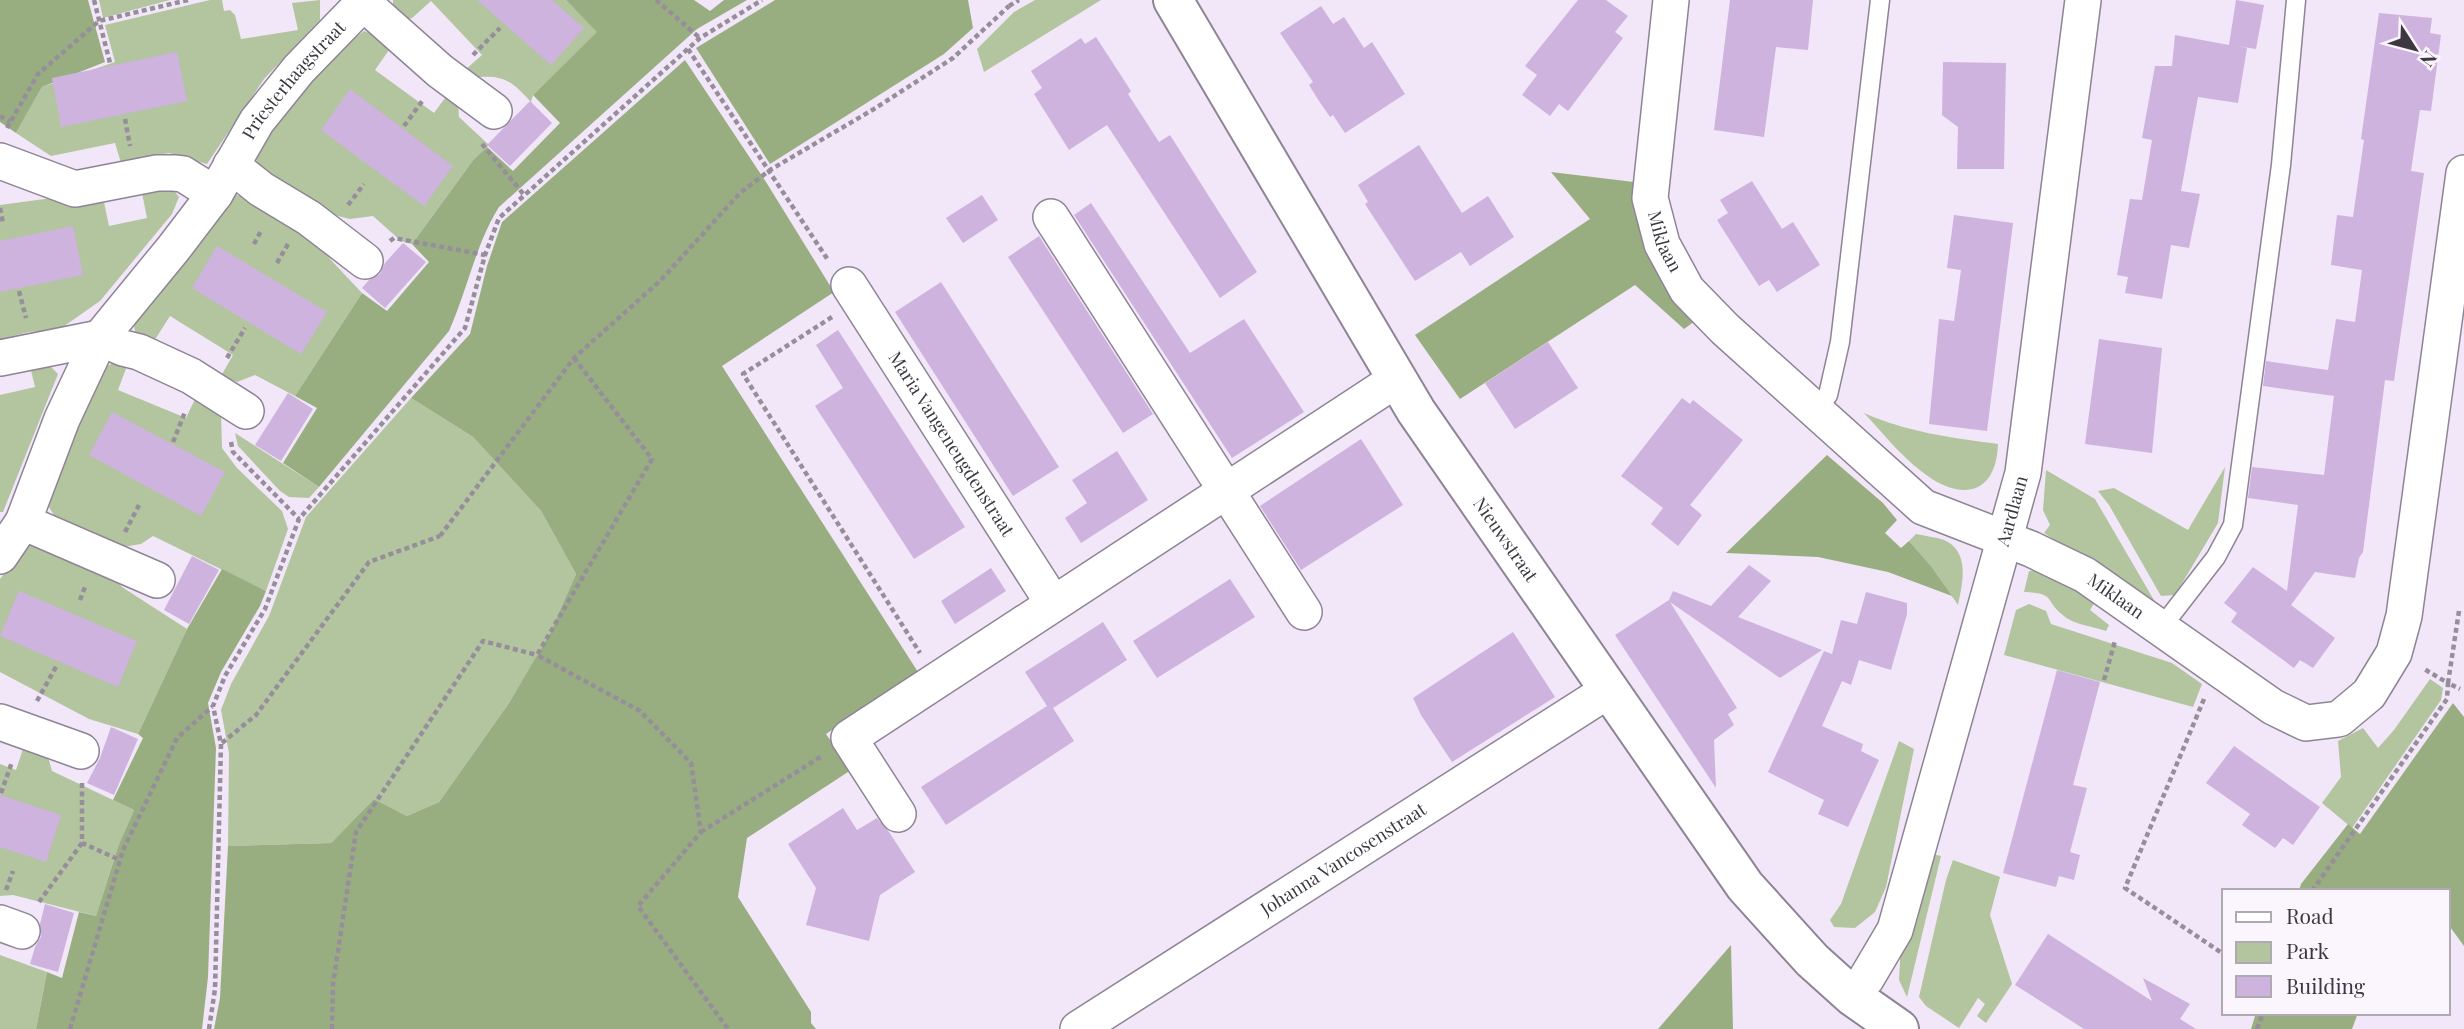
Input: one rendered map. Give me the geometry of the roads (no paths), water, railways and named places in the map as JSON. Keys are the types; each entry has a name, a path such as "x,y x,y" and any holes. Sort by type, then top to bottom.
{"street":[{"name":"Nieuwstraat","path":"1173,0 1416,411 1745,886 1812,960 1852,996 1899,1029"},
{"name":"Miklaan","path":"1671,0 1650,198 1662,244 1688,290 1725,329 1923,507 2040,552 2085,575 2273,707 2306,723 2339,719 2369,694 2394,653 2404,616 2464,173"},
{"name":"Aardlaan","path":"1852,996 1866,979 1895,930 2023,473 2083,0"},
{"name":"Priesterhaagstraat","path":"157,580 9,539 100,338 173,249 223,180 257,121 299,69 363,1 440,71 494,111"},
{"path":"0,161 75,189 157,173 223,180 261,189 309,218 365,261"},
{"path":"1051,216 1304,612"},
{"name":"Maria Vangeneugdenstraat","path":"853,292 1054,603"},
{"path":"0,358 100,338 139,352 191,376 238,426"},
{"path":"898,814 849,738 1397,379"},
{"name":"Johanna Vancosenstraat","path":"1078,1029 1609,690"},
{"path":"0,722 81,766"}],"lane":[{"path":"1815,410 1828,395 1840,342 1880,0"},
{"path":"2161,628 2216,556 2232,525 2281,165 2296,0"}]}
